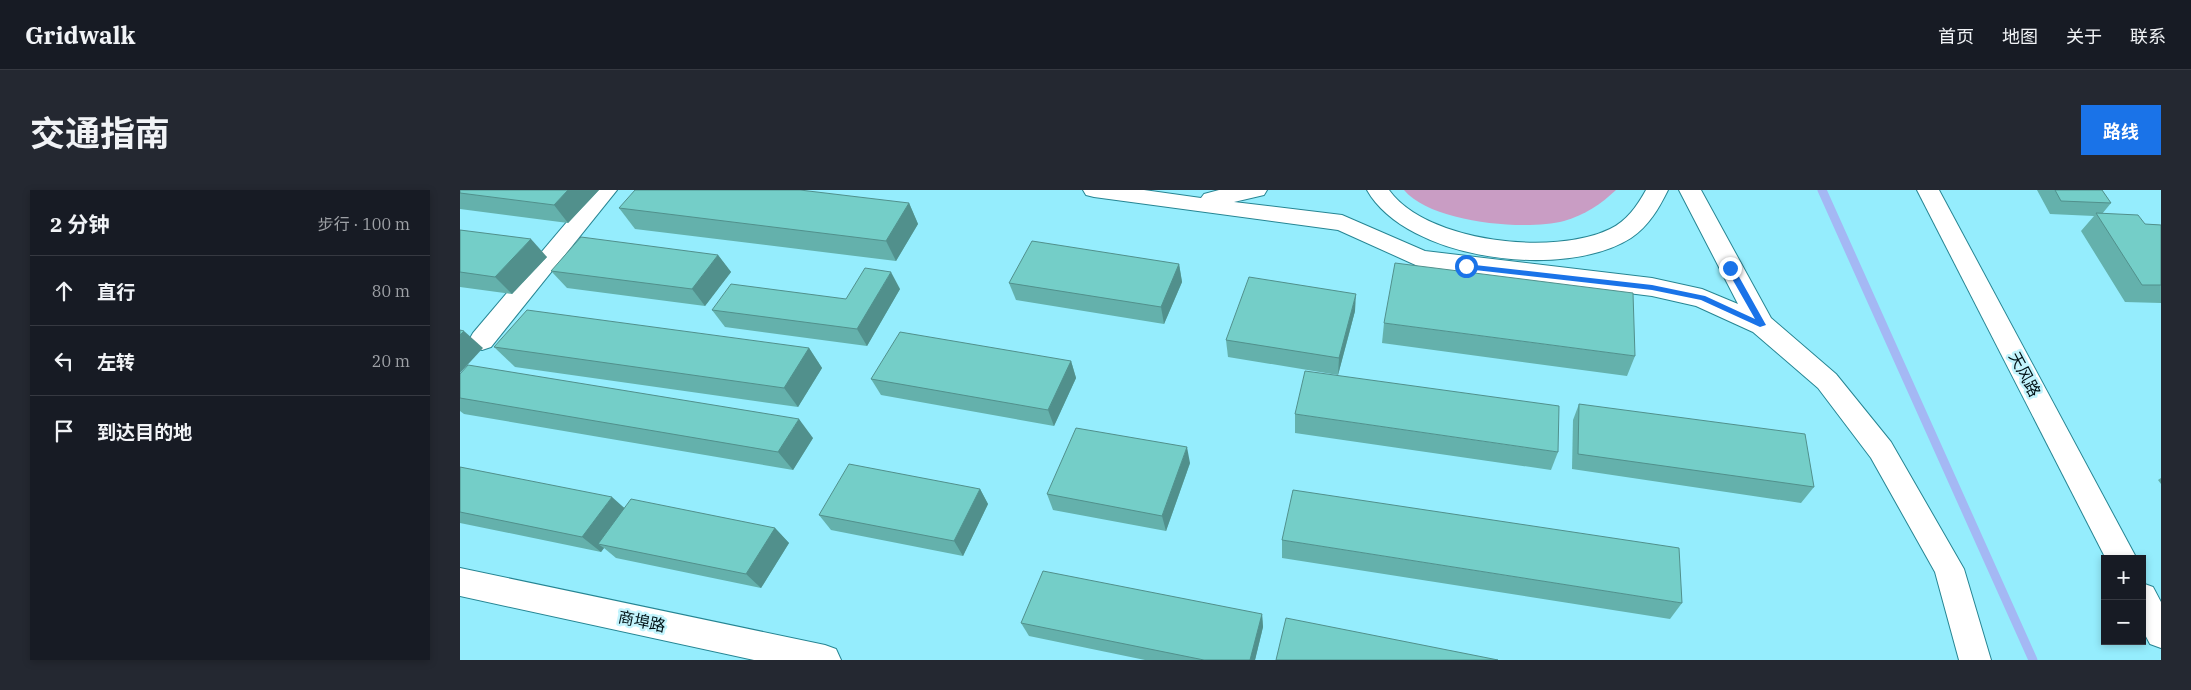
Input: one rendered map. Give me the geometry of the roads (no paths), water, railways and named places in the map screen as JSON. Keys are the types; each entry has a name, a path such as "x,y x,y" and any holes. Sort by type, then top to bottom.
{"main road":[{"path":"482,340 606,190"},
{"path":"1094,190 1186,204 1342,223 1404,218"},
{"path":"1186,204 1256,190"},
{"path":"1378,190 1381,196 1404,218 1438,234 1482,246 1538,251 1582,247 1619,234 1645,214 1657,190"},
{"path":"1690,190 1762,325"},
{"name":"天风路","path":"1928,190 2120,555"},
{"path":"1342,223 1420,259 1652,287 1702,298 1762,325 1827,381 1881,450 1949,569 1975,660"},
{"name":"商埠路","path":"460,582 825,660"},
{"path":"2144,600 2161,633"}],"waterway":[{"path":"1822,190 2033,660"}]}
